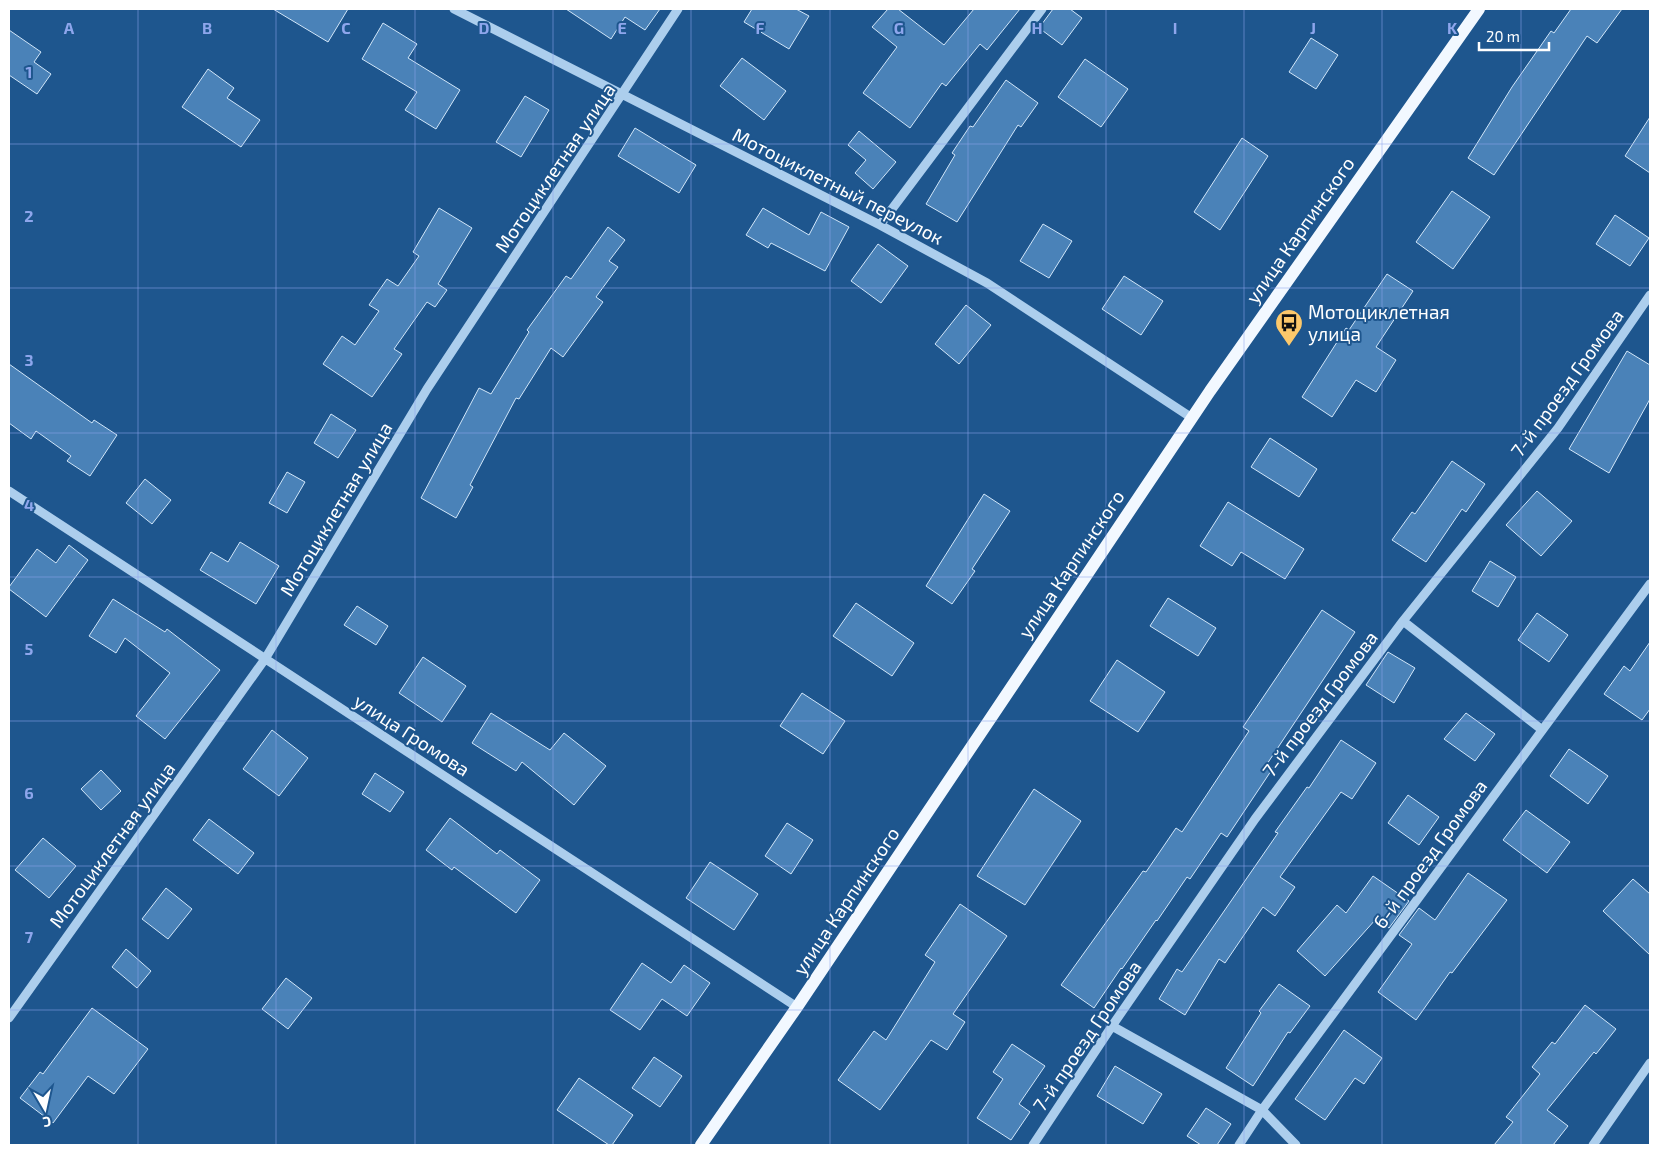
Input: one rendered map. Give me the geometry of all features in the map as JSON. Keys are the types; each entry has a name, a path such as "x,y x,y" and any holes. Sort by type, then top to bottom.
{"main road":[{"name":"улица Карпинского","path":"701,1145 797,1007 1192,418 1479,9"}],"street":[{"name":"Мотоциклетный переулок","path":"454,9 880,225 987,283 1192,418"},
{"name":"Мотоциклетная улица","path":"9,1018 12,1008 265,659 427,389 624,94 678,9"},
{"path":"880,225 1042,9"},
{"name":"7-й проезд Громова","path":"1033,1145 1112,1026 1255,819 1402,620 1558,428 1650,295"},
{"name":"улица Громова","path":"9,491 797,1007"},
{"name":"6-й проезд Громова","path":"1239,1145 1262,1110 1650,584"},
{"path":"1402,620 1542,729"},
{"path":"1112,1026 1262,1110 1296,1145"},
{"path":"1593,1145 1650,1063"}],"building":[{"path":"273,9 348,9 328,42"},
{"path":"566,9 660,9 645,30 625,17 611,39"},
{"path":"752,9 796,9 809,16 789,49 744,22"},
{"path":"888,9 898,9 944,45 974,9 1020,9 987,50 980,44 946,86 942,83 910,128 863,93 897,47 872,27"},
{"path":"1053,9 1070,9 1082,18 1062,45 1039,28"},
{"path":"1571,9 1622,9 1597,43 1587,36 1494,175 1468,158 1512,87 1551,31 1554,33"},
{"path":"383,23 417,44 408,58 460,90 436,129 405,110 417,92 362,59"},
{"path":"9,30 41,52 34,62 51,74 37,94 9,75"},
{"path":"1311,38 1338,55 1316,89 1289,72"},
{"path":"742,58 786,91 764,120 720,86"},
{"path":"1085,59 1128,89 1101,127 1058,97"},
{"path":"208,69 234,88 227,98 260,120 241,147 182,107"},
{"path":"1006,80 1038,103 1021,127 1018,125 957,222 926,204 955,155 952,153 970,126 973,127"},
{"path":"525,96 549,110 521,157 496,142"},
{"path":"1650,117 1650,173 1625,156"},
{"path":"635,128 696,165 679,193 618,156"},
{"path":"859,131 896,162 873,189 855,173 866,160 848,145"},
{"path":"1242,138 1268,156 1220,230 1194,212"},
{"path":"1452,191 1490,217 1453,269 1416,242"},
{"path":"439,208 472,228 438,284 447,290 435,307 427,302 394,349 402,354 372,397 323,364 342,336 355,345 379,311 369,305 387,279 398,286 419,256 413,252"},
{"path":"763,208 809,235 821,212 849,227 825,271 771,243 768,248 746,235"},
{"path":"1615,215 1649,238 1630,266 1596,244"},
{"path":"1043,224 1072,241 1049,278 1020,261"},
{"path":"608,227 625,240 609,261 618,267 596,297 603,302 563,357 551,348 519,399 516,398 470,485 473,487 456,518 421,498 479,388 491,394 529,332 527,330 566,276 571,279"},
{"path":"878,244 908,266 881,303 851,281"},
{"path":"1387,274 1413,291 1376,347 1396,360 1376,392 1356,380 1332,417 1302,397 1346,328 1349,330"},
{"path":"1124,276 1163,301 1141,335 1102,309"},
{"path":"966,305 991,325 959,364 935,344"},
{"path":"1627,351 1650,365 1650,399 1609,473 1569,449"},
{"path":"9,364 92,423 94,420 117,435 90,476 67,461 71,456 36,431 31,439 9,423"},
{"path":"331,414 356,430 338,458 314,443"},
{"path":"1270,438 1317,469 1299,497 1251,467"},
{"path":"1452,461 1485,484 1466,512 1462,509 1426,562 1392,540 1412,512 1415,514"},
{"path":"287,472 305,482 287,513 269,503"},
{"path":"145,479 171,500 152,524 126,503"},
{"path":"1537,491 1572,521 1541,556 1506,525"},
{"path":"984,494 1010,511 972,569 975,571 952,604 926,586"},
{"path":"1228,502 1304,549 1285,579 1241,552 1232,566 1200,546"},
{"path":"240,542 279,566 256,604 200,570 211,552 228,562"},
{"path":"69,545 88,560 46,617 9,589 9,587 37,549 56,563"},
{"path":"1490,561 1516,577 1498,607 1472,591"},
{"path":"1168,598 1216,628 1198,656 1150,626"},
{"path":"113,599 165,632 167,629 220,670 165,739 136,716 170,673 125,638 116,653 89,636"},
{"path":"856,603 914,643 892,676 833,636"},
{"path":"357,606 388,626 376,645 344,625"},
{"path":"1322,610 1355,632 1267,764 1273,768 1227,837 1221,833 1190,879 1187,877 1094,1008 1061,985 1143,871 1146,872 1176,828 1182,832 1249,731 1243,727"},
{"path":"1537,613 1568,635 1549,662 1518,640"},
{"path":"1650,642 1650,709 1642,720 1604,694 1624,666 1630,671"},
{"path":"1388,652 1415,668 1394,703 1366,685"},
{"path":"423,657 466,686 442,722 399,693"},
{"path":"1117,660 1165,692 1138,732 1090,701"},
{"path":"802,693 845,721 823,754 780,726"},
{"path":"491,713 550,750 564,733 606,766 574,805 522,762 516,771 472,743"},
{"path":"1466,713 1495,734 1475,761 1444,739"},
{"path":"272,730 308,758 279,796 243,769"},
{"path":"1341,740 1376,763 1352,799 1341,792 1280,877 1295,887 1275,916 1263,907 1225,963 1219,959 1185,1015 1159,999 1177,969 1182,972 1278,833 1275,832 1307,787 1309,788"},
{"path":"1569,749 1608,776 1588,804 1550,776"},
{"path":"101,770 121,791 101,810 81,789"},
{"path":"375,773 404,792 390,812 362,794"},
{"path":"1034,789 1081,821 1025,905 977,876"},
{"path":"1408,795 1439,817 1419,845 1388,823"},
{"path":"1526,810 1570,842 1547,873 1503,840"},
{"path":"450,818 497,854 500,850 540,880 516,913 454,867 452,870 426,850"},
{"path":"209,819 254,853 238,874 193,840"},
{"path":"787,823 813,840 791,874 765,856"},
{"path":"43,838 76,866 49,898 15,870"},
{"path":"710,862 758,894 734,930 686,898"},
{"path":"1468,873 1507,900 1452,973 1450,972 1416,1020 1378,992 1412,944 1399,935 1419,908 1435,920"},
{"path":"1373,876 1409,901 1389,928 1376,919 1325,976 1297,951 1337,905 1346,913"},
{"path":"1633,879 1650,894 1650,955 1603,911"},
{"path":"166,888 192,909 168,939 142,919"},
{"path":"960,904 1007,936 953,1014 965,1022 947,1050 931,1040 880,1110 838,1080 874,1031 886,1040 935,962 925,955"},
{"path":"126,949 151,971 137,988 112,967"},
{"path":"642,963 671,983 684,965 710,983 687,1016 662,999 640,1030 610,1010"},
{"path":"286,978 312,998 288,1029 262,1009"},
{"path":"1279,984 1310,1006 1290,1033 1288,1032 1253,1086 1226,1068 1261,1013 1259,1011"},
{"path":"1585,1005 1616,1029 1596,1054 1594,1052 1547,1110 1568,1126 1553,1145 1494,1145 1513,1122 1506,1117 1540,1074 1532,1067 1552,1042 1555,1044"},
{"path":"92,1008 148,1049 114,1094 88,1076 53,1123 20,1098 40,1072 43,1074"},
{"path":"1344,1030 1382,1058 1364,1084 1355,1078 1325,1120 1295,1099"},
{"path":"1012,1044 1045,1066 1019,1104 1030,1112 1011,1140 977,1118 1003,1079 993,1072"},
{"path":"654,1057 682,1076 660,1107 632,1088"},
{"path":"1115,1066 1162,1094 1143,1124 1097,1096"},
{"path":"579,1078 633,1115 612,1145 609,1145 557,1110"},
{"path":"1206,1108 1231,1124 1217,1145 1201,1145 1187,1136"}],"place":[{"name":"Мотоциклетная улица","path":"1289,347"}]}
